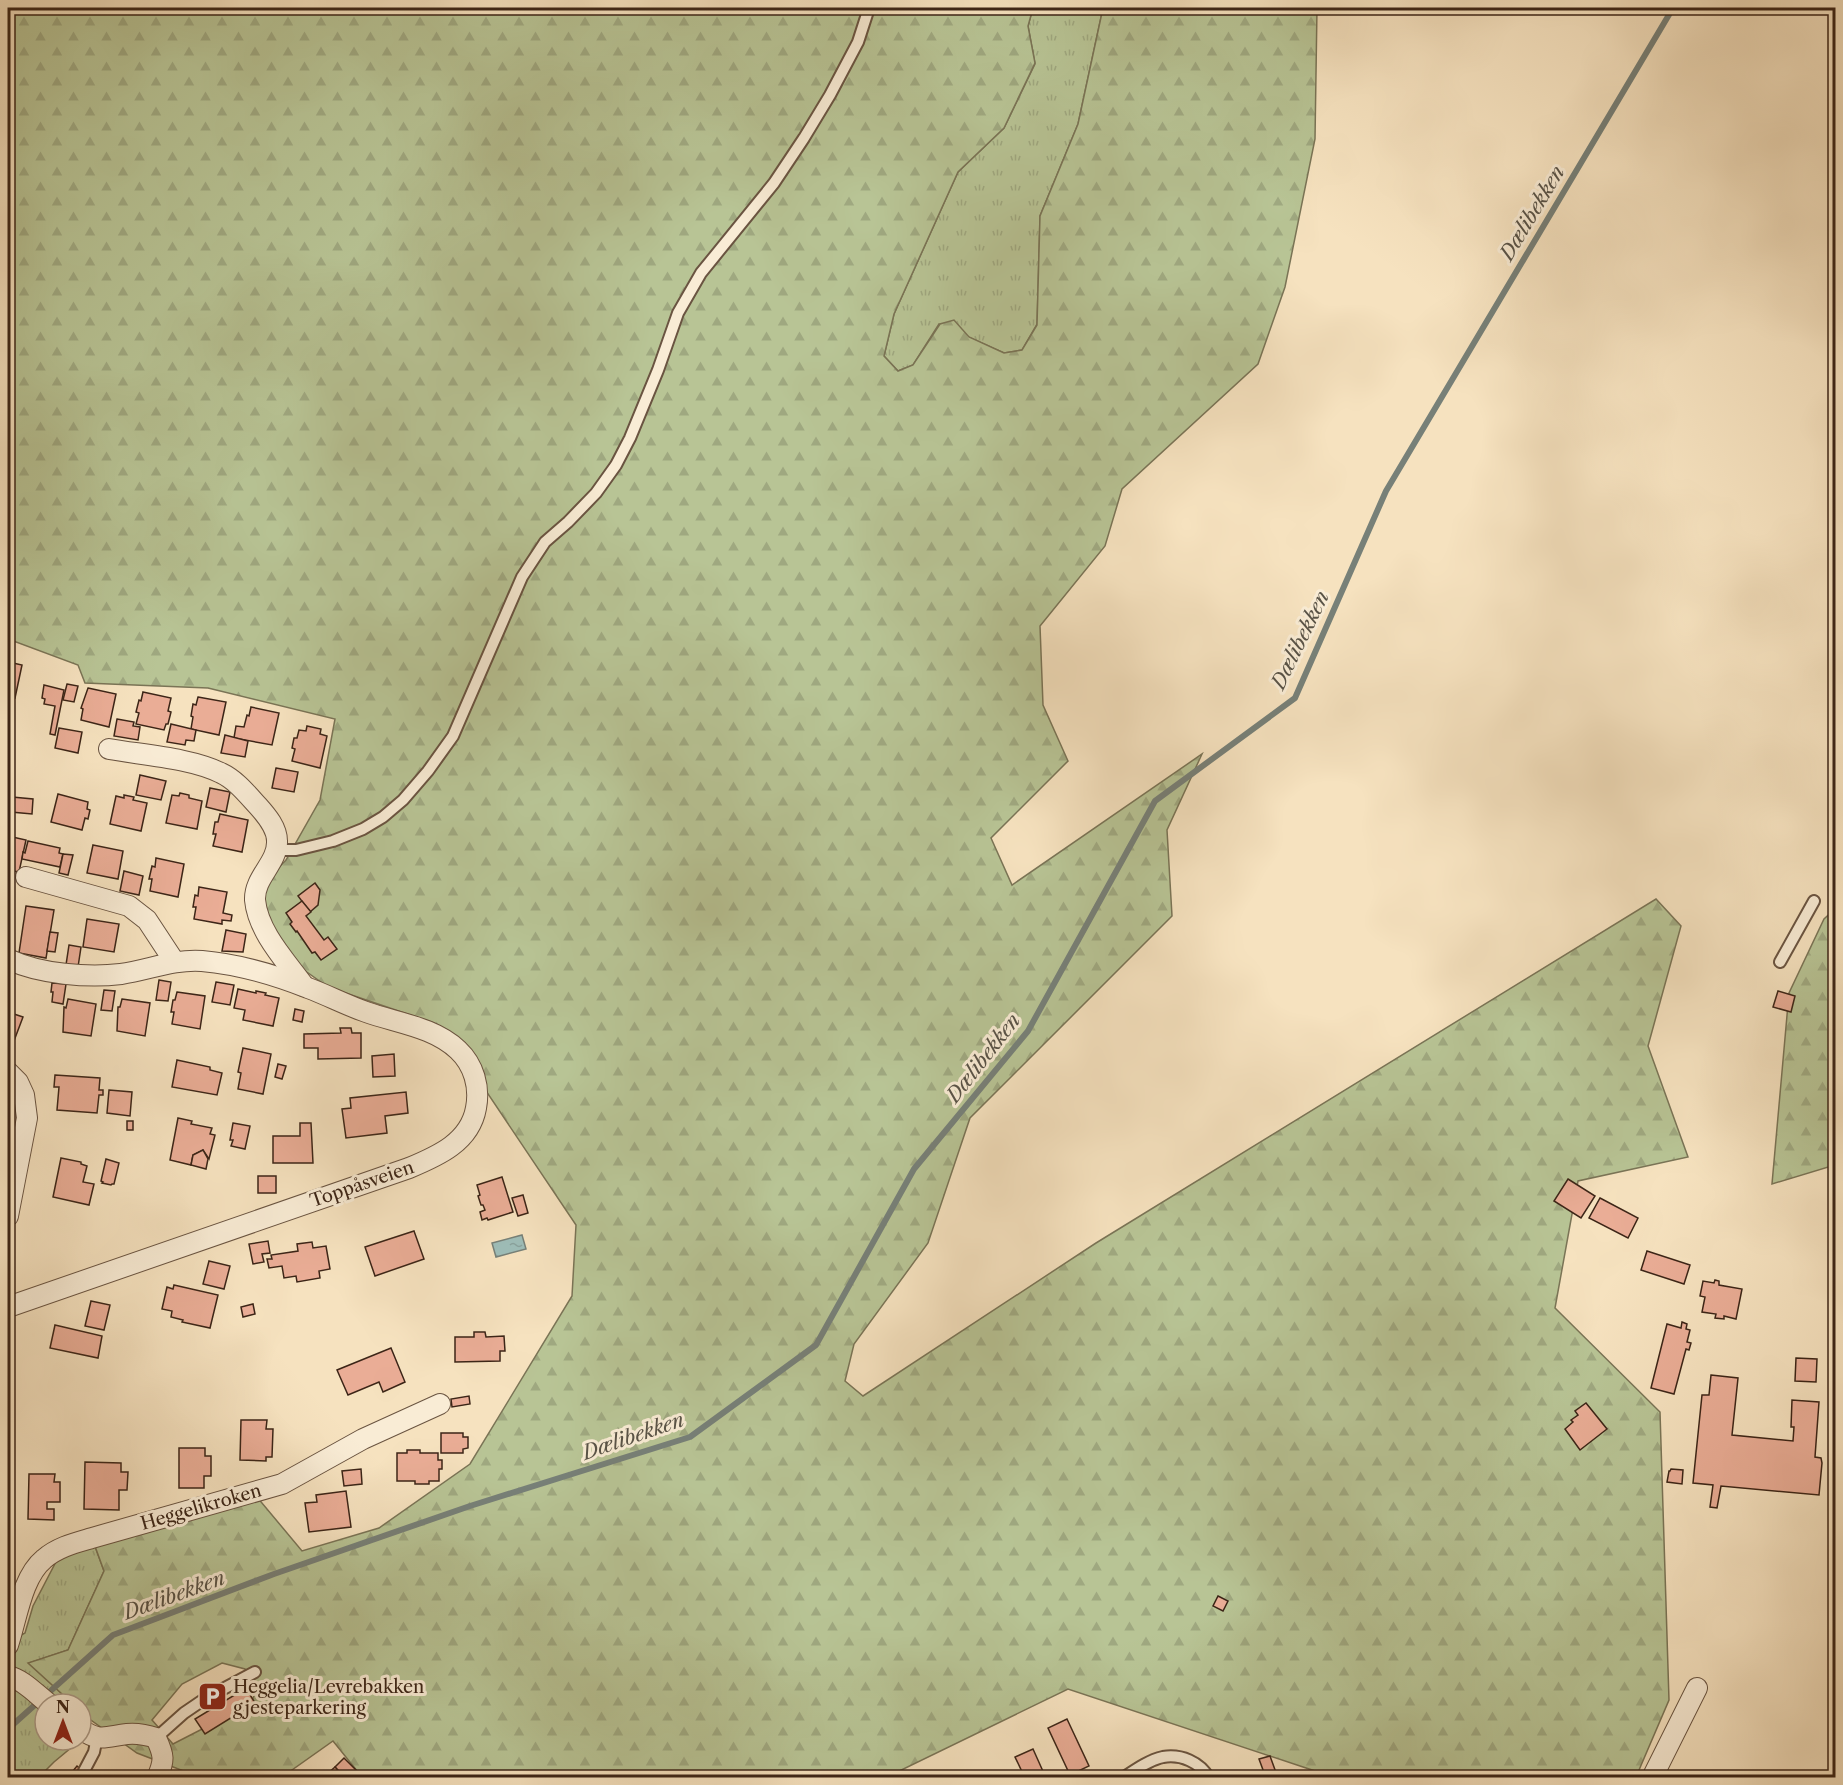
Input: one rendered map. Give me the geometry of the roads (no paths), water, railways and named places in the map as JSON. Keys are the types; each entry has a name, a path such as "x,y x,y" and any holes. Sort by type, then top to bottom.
{"street":[{"path":"109,749 189,762 220,772 247,794 272,823 277,837 277,850 261,877 255,898 258,916 268,936 304,986"},
{"path":"26,877 129,906 147,920 174,962"},
{"name":"Toppåsveien","path":"8,1307 434,1158 455,1144 468,1130 474,1116 478,1090 470,1063 444,1039 366,1012 304,986 248,970 202,962 174,962 119,974 79,975 48,972 25,967 10,960"},
{"path":"8,1072 18,1082 24,1095 27,1118 8,1216"},
{"name":"Heggelikroken","path":"8,1645 30,1574 44,1558 62,1548 92,1538 282,1484 363,1439 440,1404"},
{"path":"10,1677 33,1693"},
{"path":"1652,1778 1698,1688"},
{"path":"93,1734 109,1738 141,1734 156,1738 163,1751 164,1764 157,1778"}],"lane":[{"path":"277,850 296,850 333,841 363,829 383,817 403,800 447,745 462,716 522,576 545,542 596,494 616,465 630,438 658,370 678,313 701,273 774,183 804,138 858,42 869,8"},
{"path":"1780,962 1814,901"},
{"path":"156,1738 184,1713 206,1698 255,1672"},
{"path":"84,1771 93,1752"},
{"path":"1123,1778 1137,1768 1163,1757 1185,1759 1203,1767 1209,1778"}],"water":[{"path":"522,1235 526,1249 496,1257 492,1243"}],"waterway":[{"name":"Dælibekken","path":"8,1729 113,1635 274,1574 470,1506 690,1437 816,1345 914,1169 1028,1031 1155,801 1295,698 1386,491 1673,8"}],"place":[{"name":"Heggelia/Levrebakken gjesteparkering","path":"212,1697"}]}
